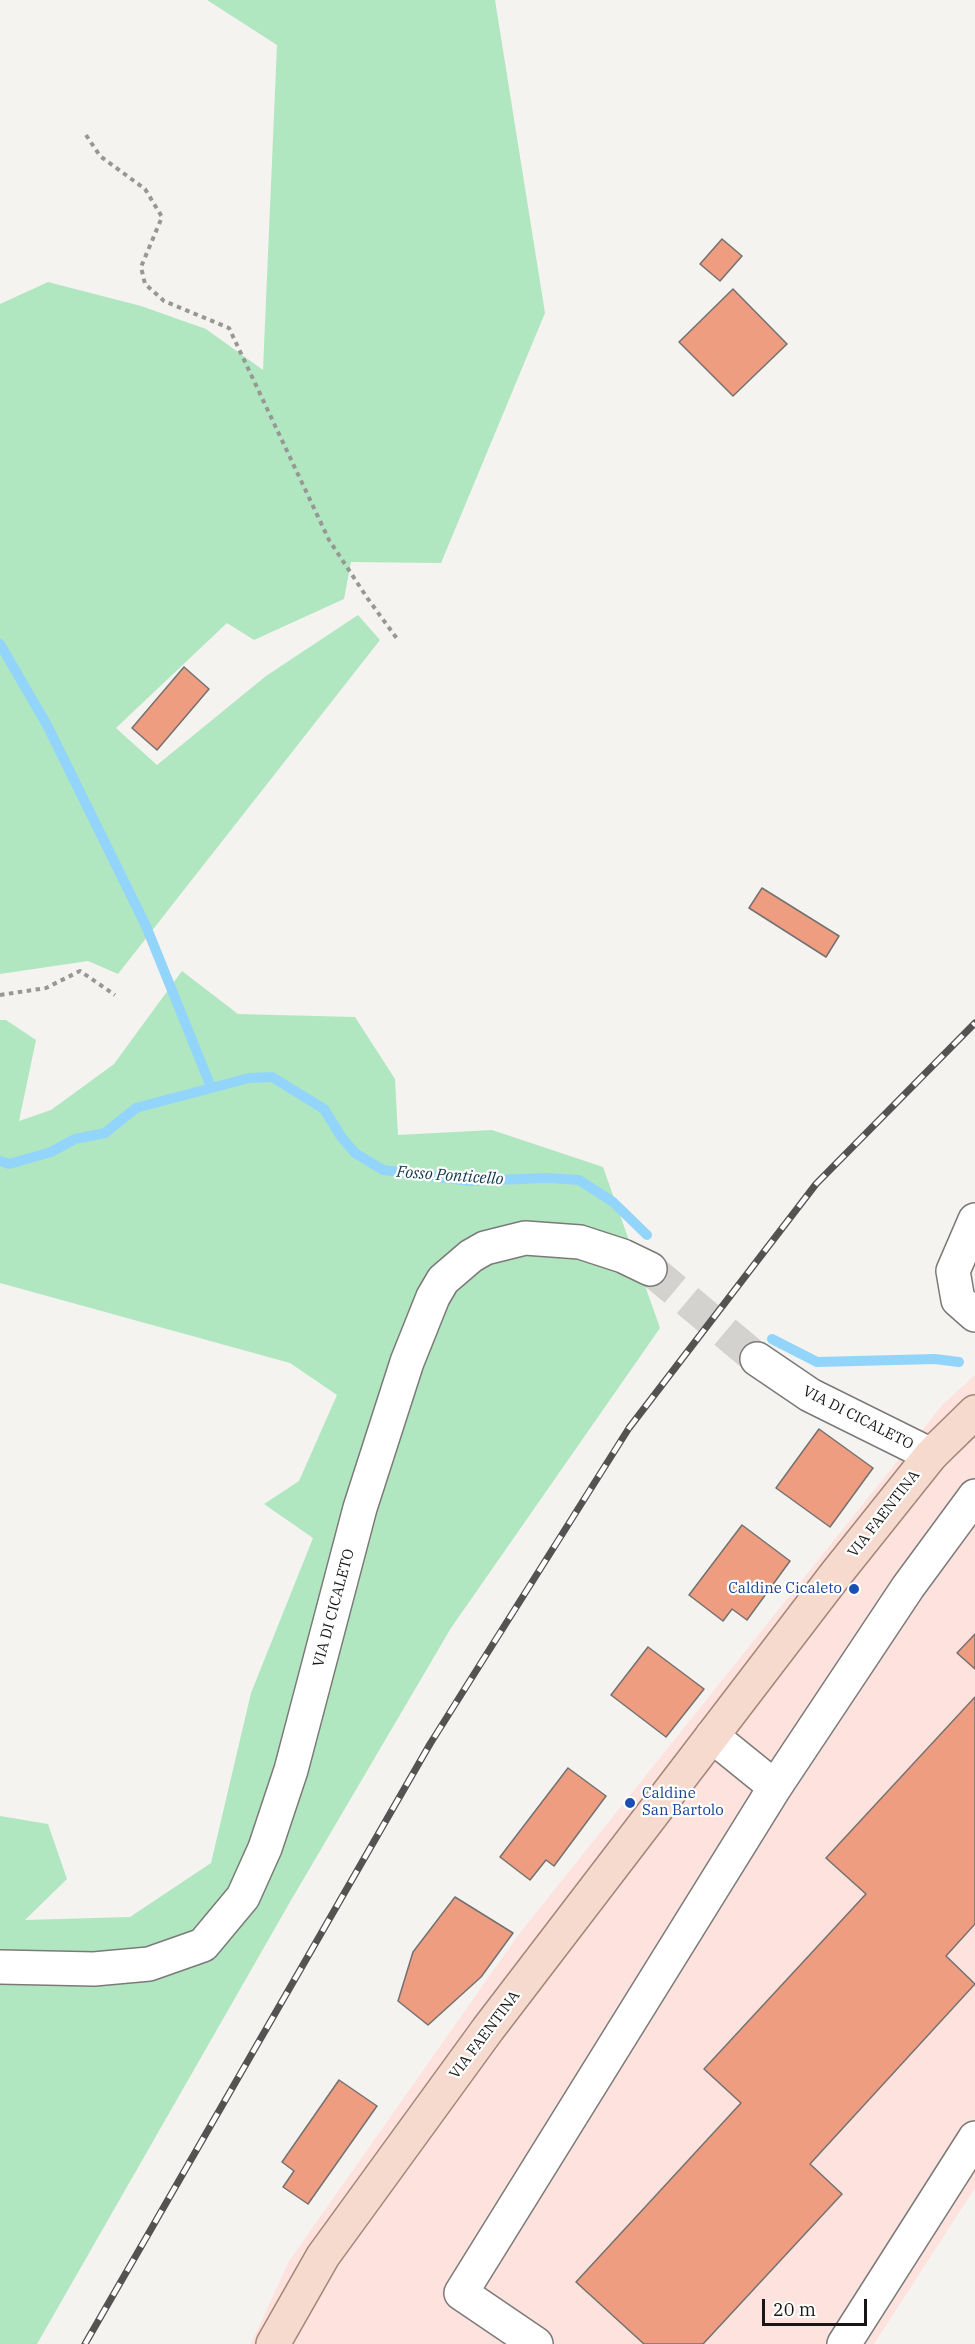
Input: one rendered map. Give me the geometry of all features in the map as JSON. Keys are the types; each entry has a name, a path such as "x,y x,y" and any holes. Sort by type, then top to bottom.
{"main road":[{"name":"VIA FAENTINA","path":"273,2344 323,2256 488,2029 931,1455 975,1412"}],"street":[{"path":"975,1220 953,1271 958,1300 975,1315"},
{"name":"VIA DI CICALETO","path":"0,1966 94,1969 149,1964 203,1945 243,1897 265,1848 291,1770 360,1508 407,1362 433,1297 443,1280 471,1256 485,1248 525,1238 580,1242 623,1256 650,1269"},
{"name":"VIA DI CICALETO","path":"757,1359 810,1395 931,1455"},
{"path":"536,2344 461,2293 775,1787 908,1587 975,1496"},
{"path":"712,1736 775,1787"},
{"path":"844,2344 975,2138"}],"path":[{"path":"86,135 100,156 145,189 162,217 141,267 145,284 164,301 229,328 329,540 398,640"},
{"path":"0,996 46,988 80,971 116,994"}],"shaded area":[{"path":"975,1375 975,2188 874,2344 251,2344 289,2261 519,1934 943,1404"}],"green space":[{"path":"207,0 495,0 545,313 441,563 351,562 344,599 254,640 227,623 116,728 157,765 266,676 358,615 380,640 118,974 88,961 0,974 0,304 48,282 141,306 206,329 263,370 277,45"},
{"path":"182,971 238,1014 355,1017 395,1079 398,1135 492,1130 603,1167 660,1328 451,1628 290,1902 37,2344 0,2344 0,1816 48,1824 67,1879 25,1920 130,1917 211,1863 251,1693 313,1538 264,1504 299,1481 337,1395 290,1363 0,1283 0,1020 6,1020 36,1040 19,1121 51,1110 114,1064"}],"building":[{"path":"722,239 742,256 720,281 700,264"},
{"path":"733,289 787,344 733,396 679,342"},
{"path":"184,667 209,689 157,750 132,728"},
{"path":"762,888 839,936 826,957 749,908"},
{"path":"819,1429 873,1468 830,1527 776,1488"},
{"path":"742,1525 790,1561 747,1620 732,1609 723,1621 689,1595"},
{"path":"975,1634 975,1669 957,1653"},
{"path":"648,1647 704,1689 666,1737 611,1695"},
{"path":"975,1697 975,1924 946,1956 975,1984 810,2164 842,2194 703,2344 644,2344 576,2282 741,2103 704,2069 866,1894 826,1858"},
{"path":"568,1768 606,1796 554,1866 546,1860 530,1880 500,1857"},
{"path":"455,1897 513,1933 481,1977 428,2025 398,2001 413,1952"},
{"path":"339,2080 377,2106 308,2204 283,2187 294,2171 282,2162"}],"waterway":[{"path":"0,644 47,725 146,926 211,1087"},
{"name":"Fosso Ponticello","path":"0,1161 9,1164 51,1152 75,1139 105,1133 136,1108 249,1078 272,1077 324,1109 342,1138 355,1153 383,1170 470,1181 547,1178 579,1180 613,1202 647,1235"},
{"name":"Fosso Ponticello","path":"772,1339 817,1362 935,1359 959,1362"}],"tunnel":[{"path":"650,1269 757,1359"}],"railway":[{"path":"85,2344 430,1744 629,1428 816,1184 975,1023"}],"place":[{"name":"Caldine Cicaleto","path":"854,1589"},
{"name":"Caldine San Bartolo","path":"630,1803"}]}
